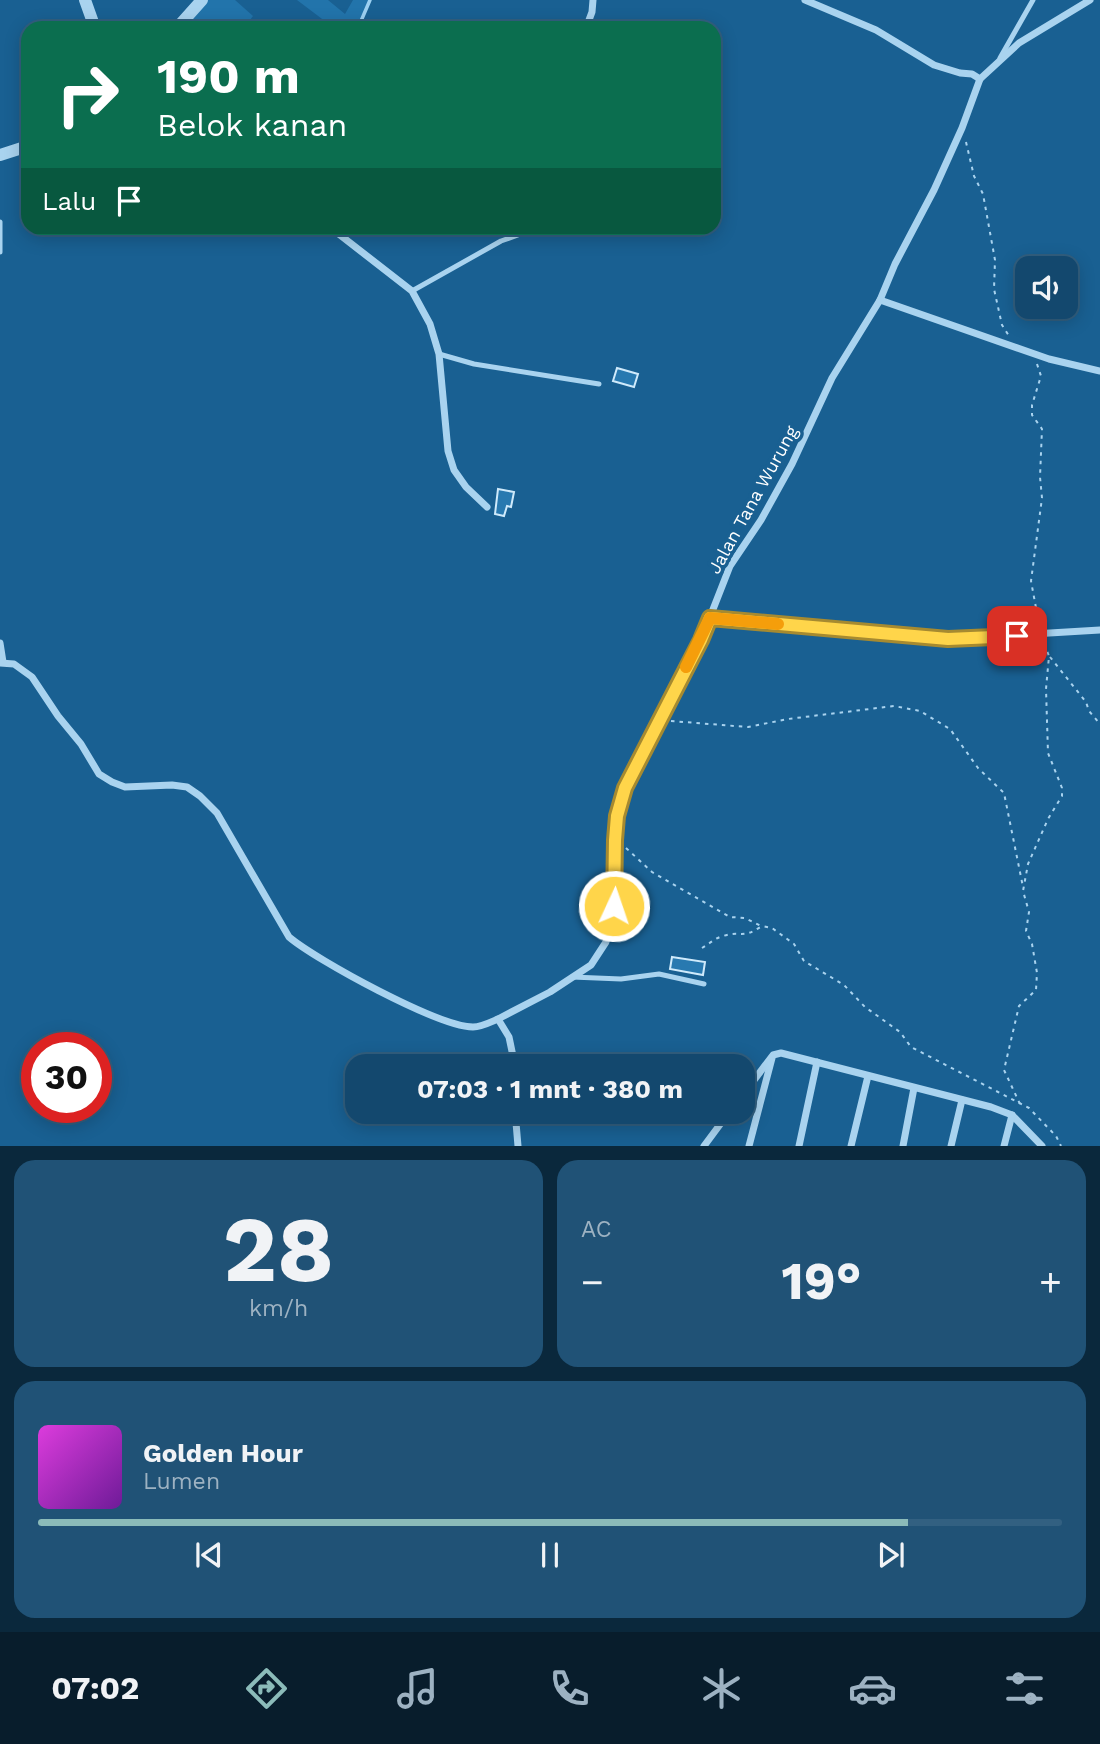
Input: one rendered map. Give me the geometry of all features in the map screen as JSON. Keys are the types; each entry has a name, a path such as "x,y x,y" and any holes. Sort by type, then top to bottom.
{"street":[{"path":"85,0 92,21"},
{"path":"183,21 202,0"},
{"path":"589,21 593,0"},
{"path":"805,0 876,30 934,65 972,74 980,79 1000,58 1034,32 1090,0"},
{"name":"Jalan Tana Wurung","path":"1,662 14,664 32,677 81,744 99,774 111,782 125,786 187,787 200,796 217,813 289,937 301,948 341,971 456,1024 475,1028 550,992 591,965 606,942 614,906 617,816 625,788 710,618 730,566 761,520 792,464 832,378 880,300 962,128 980,79"},
{"path":"0,155 21,148"},
{"path":"340,235 412,292 430,324 439,354 448,451 454,470 487,507"},
{"path":"880,300 1064,364 1100,370"},
{"path":"710,618 948,639 1100,630"},
{"path":"0,643 1,662"},
{"path":"498,1019 509,1037 513,1054"},
{"path":"755,1079 773,1055 781,1053 1012,1115 1042,1146"},
{"path":"748,1146 773,1055"},
{"path":"799,1146 817,1062"},
{"path":"851,1146 868,1076"},
{"path":"903,1146 914,1088"},
{"path":"951,1146 962,1100"},
{"path":"1004,1146 1012,1115"},
{"path":"516,1124 518,1146"},
{"path":"704,1146 720,1124"}],"lane":[{"path":"1000,58 1033,0"},
{"path":"0,222 0,252"},
{"path":"412,292 501,241 517,235"},
{"path":"439,354 474,365 599,384"},
{"path":"572,977 621,979 659,974 704,984"}],"path":[{"path":"962,128 974,176 983,194 995,260 994,289 1002,325 1015,346"},
{"path":"1037,363 1041,376 1032,405 1032,415 1042,429 1042,498 1031,580 1041,635 1049,656 1100,724"},
{"path":"1023,891 1028,864 1048,819 1062,796 1062,788 1048,752 1046,688 1049,656"},
{"path":"661,720 748,727 788,719 894,706 920,711 950,729 978,768 1004,793 1029,912 1026,931 1032,944 1037,973 1036,990 1019,1006 1004,1070 1020,1104"},
{"path":"615,840 663,878 730,917 745,918 772,928 794,944 804,961 844,985 865,1007 900,1032 911,1047 1029,1108 1056,1136 1061,1146"},
{"path":"702,948 719,936 748,935 762,926"}],"shaded area":[{"path":"201,0 235,0 253,16 249,21 183,21"},
{"path":"297,0 328,0 345,14 353,0 370,0 361,21 325,21"}],"building":[{"path":"617,368 638,374 634,387 613,381"},
{"path":"498,489 514,492 511,507 507,506 504,516 495,514"},
{"path":"672,957 705,962 703,975 670,969"}],"waterway":[{"path":"361,21 370,0"}],"slow traffic":[{"path":"686,667 710,618 778,624"}],"route":[{"path":"614,906 617,816 625,788 710,618 948,639 1017,636"}]}
